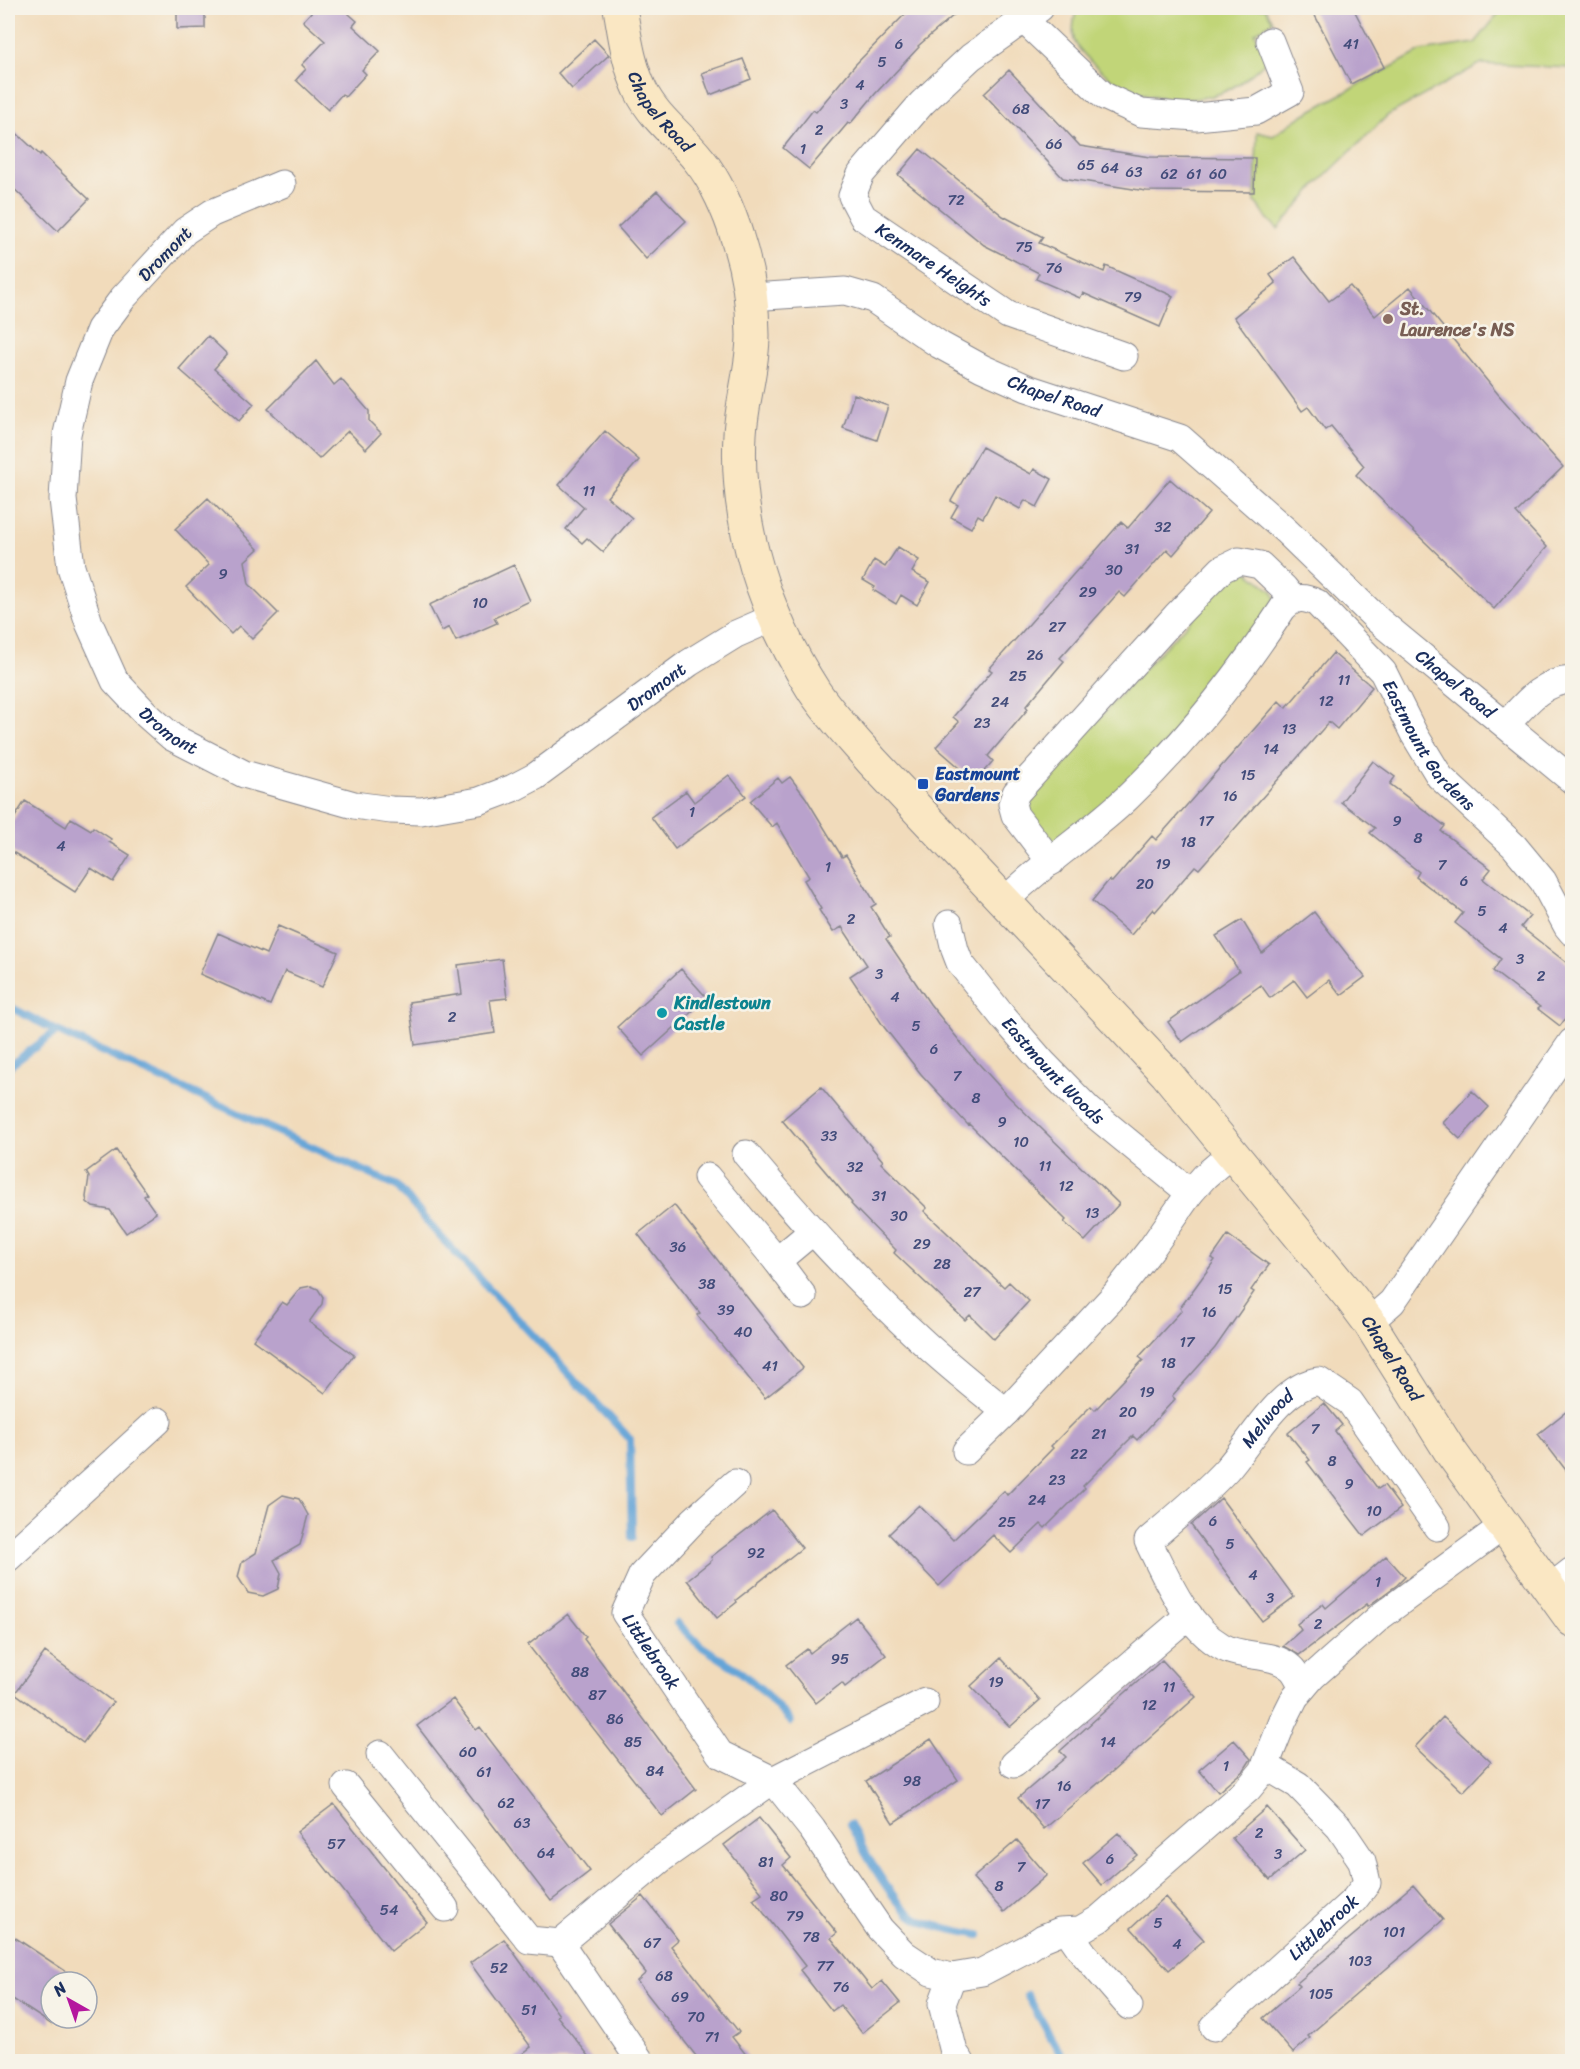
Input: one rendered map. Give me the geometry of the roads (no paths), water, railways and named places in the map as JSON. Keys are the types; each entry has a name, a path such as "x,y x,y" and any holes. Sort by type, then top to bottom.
{"street":[{"name":"Chapel Road","path":"620,8 628,56 641,91 658,118 705,168 736,234 751,297 845,291 873,299 940,345 982,368 1027,387 1180,438 1286,531 1379,621 1572,780"},
{"name":"Kenmare Heights","path":"1124,356 1008,315 863,217 852,196 861,174 922,103 971,57 1032,14 1104,96 1141,113 1196,117 1256,111 1290,92 1270,40"},
{"name":"Dromont","path":"282,184 212,213 185,231 123,298 100,329 79,381 67,434 63,499 71,567 89,623 115,681 147,715 172,736 244,774 354,805 421,811 479,801 536,776 689,663 736,634 775,617"},
{"path":"751,297 753,336 740,433 742,492 754,560 782,635 810,683 840,725 948,843 1166,1072 1369,1322"},
{"path":"1005,901 1020,885 1051,862 1118,806 1164,762 1233,680 1283,608 1293,599 1260,565 1239,561 1222,569 1176,616 1016,793 1012,804 1015,814 1051,862"},
{"name":"Eastmount Gardens","path":"1293,599 1305,598 1317,603 1383,672 1414,734 1440,777 1514,846 1543,881 1564,900 1572,932"},
{"path":"1506,725 1541,689 1560,680 1572,680"},
{"name":"Eastmount Woods","path":"950,924 960,963 1023,1041 1089,1110 1190,1194"},
{"name":"Chapel Road","path":"1572,1042 1392,1302 1369,1322 1450,1451 1503,1526 1561,1580 1572,1620"},
{"path":"966,1451 1006,1412 1114,1296 1190,1194 1205,1176 1233,1152"},
{"path":"746,1154 813,1231 922,1342 1006,1412"},
{"path":"707,1177 803,1296"},
{"path":"777,1261 813,1231"},
{"name":"Melwood","path":"1303,1687 1291,1668 1269,1657 1241,1654 1221,1646 1202,1630 1174,1596 1148,1541 1228,1468 1280,1402 1307,1383 1319,1381 1350,1402 1437,1527"},
{"path":"8,1558 158,1421"},
{"name":"Littlebrook","path":"735,1482 694,1520 642,1575 625,1613 720,1754 773,1780 812,1829 880,1929 904,1954 931,1972 952,1977 982,1972 1043,1938 1060,1931 1080,1930 1099,1919 1248,1789 1266,1766 1295,1697 1333,1657 1382,1615 1503,1526"},
{"path":"1014,1764 1189,1614"},
{"path":"380,1754 530,1940 560,1943 662,1859 773,1780 925,1702"},
{"name":"Littlebrook","path":"1214,2027 1354,1900 1367,1882 1362,1861 1339,1827 1298,1785 1266,1766"},
{"path":"346,1786 445,1908"},
{"path":"403,1856 438,1827"},
{"path":"1068,1931 1084,1954 1129,2006"},
{"path":"560,1943 641,2061"},
{"path":"952,1977 942,2004 954,2052 961,2061"}],"waterway":[{"path":"8,1006 57,1031"},
{"path":"8,1067 57,1031 397,1186 437,1233 630,1439 632,1537"},
{"path":"677,1623 701,1646 737,1669 761,1689 790,1721"},
{"path":"850,1824 881,1878 911,1915 935,1926 979,1935"},
{"path":"1027,1995 1065,2062"}],"place":[{"name":"St. Laurence's NS","path":"1388,319"},
{"name":"Eastmount Gardens","path":"923,784"},
{"name":"Kindlestown Castle","path":"662,1013"}]}
